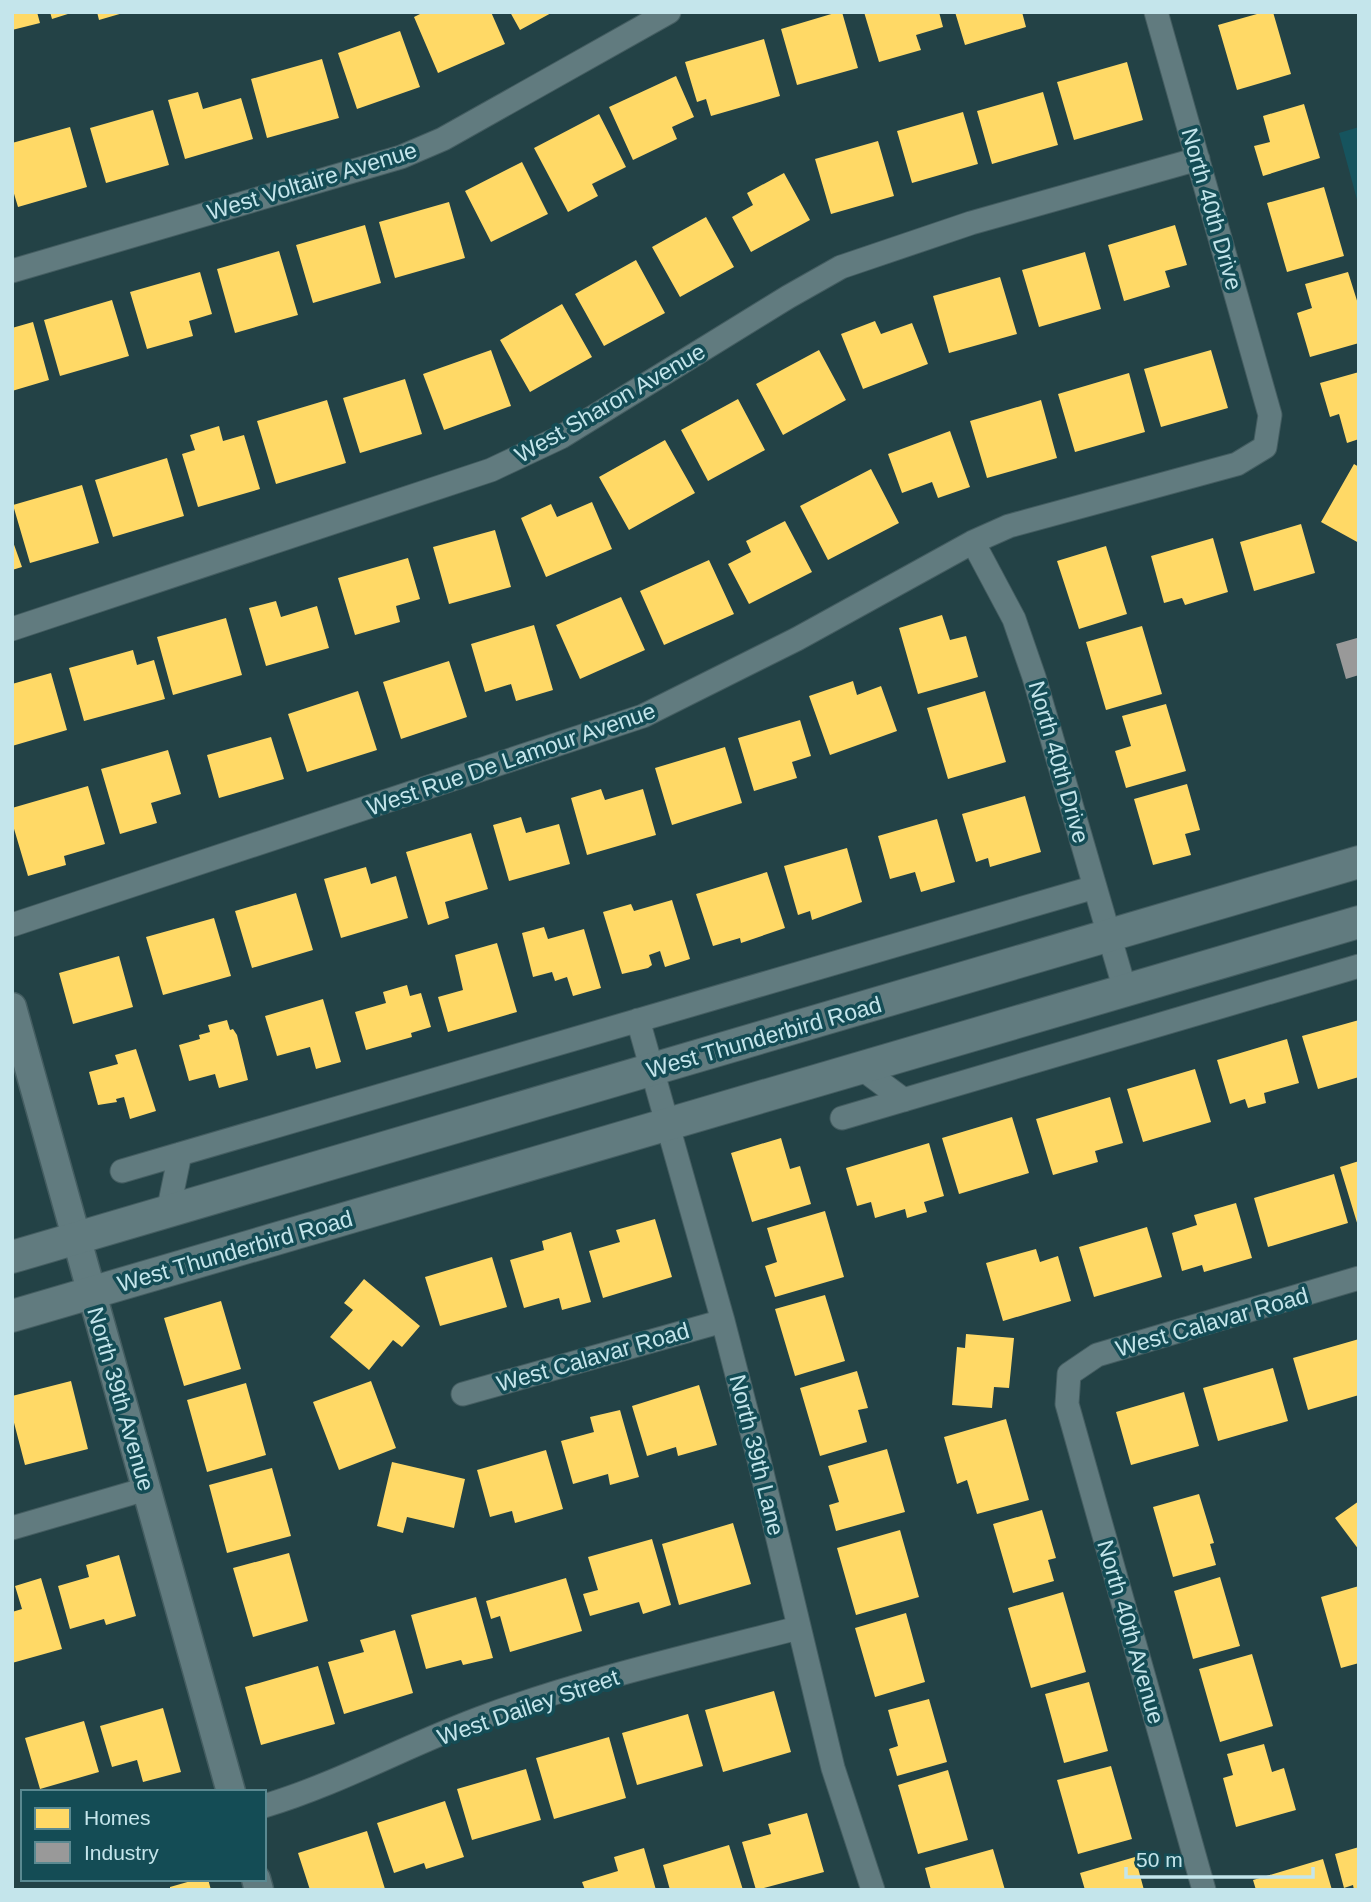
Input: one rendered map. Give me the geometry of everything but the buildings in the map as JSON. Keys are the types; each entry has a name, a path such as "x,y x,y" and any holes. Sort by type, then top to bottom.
{"main road":[{"name":"West Thunderbird Road","path":"12,1257 1359,862"},
{"name":"West Thunderbird Road","path":"12,1316 1359,922"}],"street":[{"name":"West Voltaire Avenue","path":"12,271 401,157 443,138 669,12"},
{"name":"North 40th Drive","path":"1156,12 1270,415 1265,447"},
{"name":"West Sharon Avenue","path":"12,629 491,470 561,437 841,267 971,223 1198,159"},
{"name":"West Rue De Lamour Avenue","path":"12,925 643,716 797,639 973,542 1009,526 1237,464 1265,447"},
{"name":"North 40th Drive","path":"973,542 1014,619 1034,677 1125,990"},
{"path":"122,1171 1095,887"},
{"path":"842,1118 1359,966"},
{"name":"North 39th Avenue","path":"12,1007 230,1790"},
{"name":"North 39th Lane","path":"638,1020 760,1460 833,1768 873,1890"},
{"path":"861,1068 904,1100"},
{"path":"168,1212 180,1154"},
{"name":"West Calavar Road","path":"1069,1374 1097,1355 1359,1278"},
{"name":"West Calavar Road","path":"463,1394 723,1321"},
{"name":"North 40th Avenue","path":"1069,1374 1067,1405 1204,1890"},
{"path":"12,1528 146,1489"},
{"name":"West Dailey Street","path":"266,1804 307,1791 486,1716 580,1686 798,1628"}],"shaded area":[{"path":"1359,127 1359,207 1339,133"}]}
